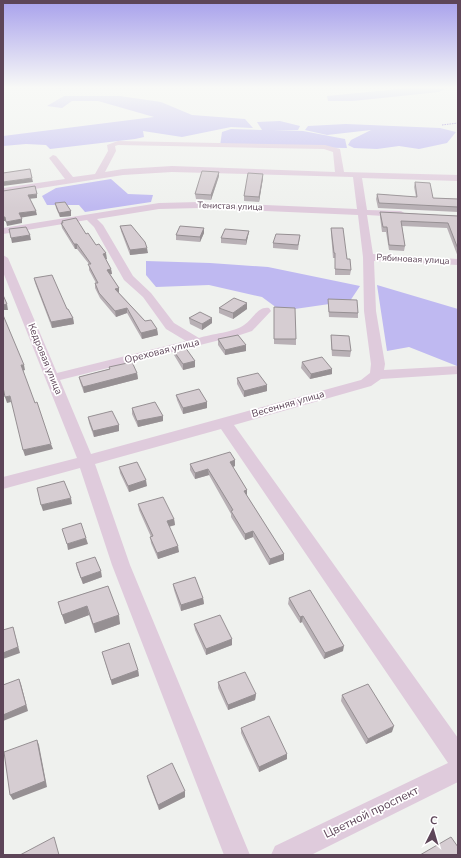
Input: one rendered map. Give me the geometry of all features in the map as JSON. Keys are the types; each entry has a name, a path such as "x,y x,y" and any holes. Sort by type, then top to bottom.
{"street":[{"path":"98,177 112,151 111,145 118,143 325,147 337,151 340,173"},
{"path":"53,158 71,181"},
{"path":"3,191 147,170 172,169 340,173 458,178"},
{"path":"357,174 368,257 370,311 378,364 377,375 458,370"},
{"name":"Тенистая улица","path":"3,231 159,206 192,205 414,214"},
{"path":"89,217 98,225 128,278 147,295 170,326 197,342"},
{"name":"Рябиновая улица","path":"368,257 458,262"},
{"name":"Кедровая улица","path":"3,258 86,461 121,565 237,855"},
{"name":"Ореховая улица","path":"52,378 236,332 248,328 265,311"},
{"name":"Весенняя улица","path":"3,483 366,383 377,375"},
{"path":"224,422 458,758"},
{"name":"Цветной проспект","path":"284,855 458,770"}],"shaded area":[{"path":"66,128 226,128 182,137 143,131 144,137 135,139 50,149 46,145 26,144 3,146 3,136"},
{"path":"261,128 299,128 298,130 274,130 303,131 345,139 347,148 220,146 222,132 231,129 262,130"},
{"path":"306,128 440,128 456,132 447,143 419,149 399,146 377,149 354,148 348,145 351,140 371,130 327,135 305,130"},
{"path":"111,179 128,194 153,195 151,202 85,212 79,205 47,205 42,196 56,188"},
{"path":"146,261 268,267 360,286 350,301 281,311 262,297 209,285 156,287 146,275"},
{"path":"377,285 458,309 457,366 409,347 387,351"}],"building":[{"path":"30,169 32,178 3,182 3,173"},
{"path":"202,171 219,172 211,195 195,194"},
{"path":"248,173 263,174 259,197 244,196"},
{"path":"415,182 430,183 433,198 458,199 458,207 379,203 377,194 417,197"},
{"path":"35,186 37,194 28,195 36,211 19,213 22,219 6,222 5,217 3,217 3,191"},
{"path":"65,202 71,211 59,213 55,203"},
{"path":"380,212 458,216 458,249 448,223 401,221 405,246 389,245 387,227 383,227"},
{"path":"76,218 86,234 88,233 96,245 99,244 106,253 103,254 111,269 107,270 119,288 115,289 145,321 151,320 157,329 141,333 127,308 115,311 99,293 95,283 98,283 88,264 91,264 77,244 74,244 61,223 63,223 62,221"},
{"path":"131,225 145,242 147,248 130,250 120,226"},
{"path":"180,226 204,228 200,237 176,235"},
{"path":"26,227 30,235 11,238 9,229"},
{"path":"331,228 343,228 347,259 350,259 351,270 335,269 335,253"},
{"path":"225,229 249,231 246,240 221,238"},
{"path":"276,234 300,235 298,245 273,243"},
{"path":"52,275 67,309 73,318 51,322 34,278"},
{"path":"3,295 7,304 3,305"},
{"path":"234,298 247,303 233,313 219,308"},
{"path":"328,299 357,300 358,313 329,312"},
{"path":"274,307 295,308 296,339 274,339"},
{"path":"200,312 212,318 202,324 189,318"},
{"path":"3,315 24,365 21,365 35,403 37,402 51,444 23,450 10,396 5,397 3,387"},
{"path":"238,335 246,345 225,350 218,339"},
{"path":"331,335 349,336 351,351 332,350"},
{"path":"185,347 195,361 183,364 173,350"},
{"path":"322,357 332,369 311,374 302,362"},
{"path":"132,362 137,373 83,387 79,377 110,369 109,367"},
{"path":"258,373 267,385 244,391 237,378"},
{"path":"199,389 207,402 183,408 176,395"},
{"path":"155,402 163,416 137,421 132,408"},
{"path":"112,411 119,425 93,431 88,417"},
{"path":"230,452 235,460 230,462 247,490 244,491 284,554 270,559 253,531 245,534 231,511 233,510 208,469 195,473 190,464"},
{"path":"137,462 146,480 128,486 119,467"},
{"path":"64,481 71,498 41,505 37,488"},
{"path":"163,497 174,519 167,521 178,546 157,553 150,537 153,536 138,504"},
{"path":"81,523 86,538 67,544 62,529"},
{"path":"95,557 101,571 81,578 76,563"},
{"path":"195,577 203,598 181,605 173,584"},
{"path":"108,586 119,615 93,624 87,606 62,615 58,602"},
{"path":"310,590 344,646 325,653 303,616 300,617 289,598"},
{"path":"220,615 232,639 206,649 194,624"},
{"path":"13,627 18,647 3,653 3,630"},
{"path":"129,643 138,670 111,680 102,652"},
{"path":"245,672 256,694 228,705 218,682"},
{"path":"19,679 26,705 3,715 3,685"},
{"path":"368,684 394,726 368,739 342,695"},
{"path":"269,716 287,754 259,767 241,728"},
{"path":"37,740 45,781 10,795 4,752"},
{"path":"172,763 185,791 158,805 147,776"},
{"path":"54,837 59,855 20,855"},
{"path":"451,837 458,847 458,855 420,855"}]}
